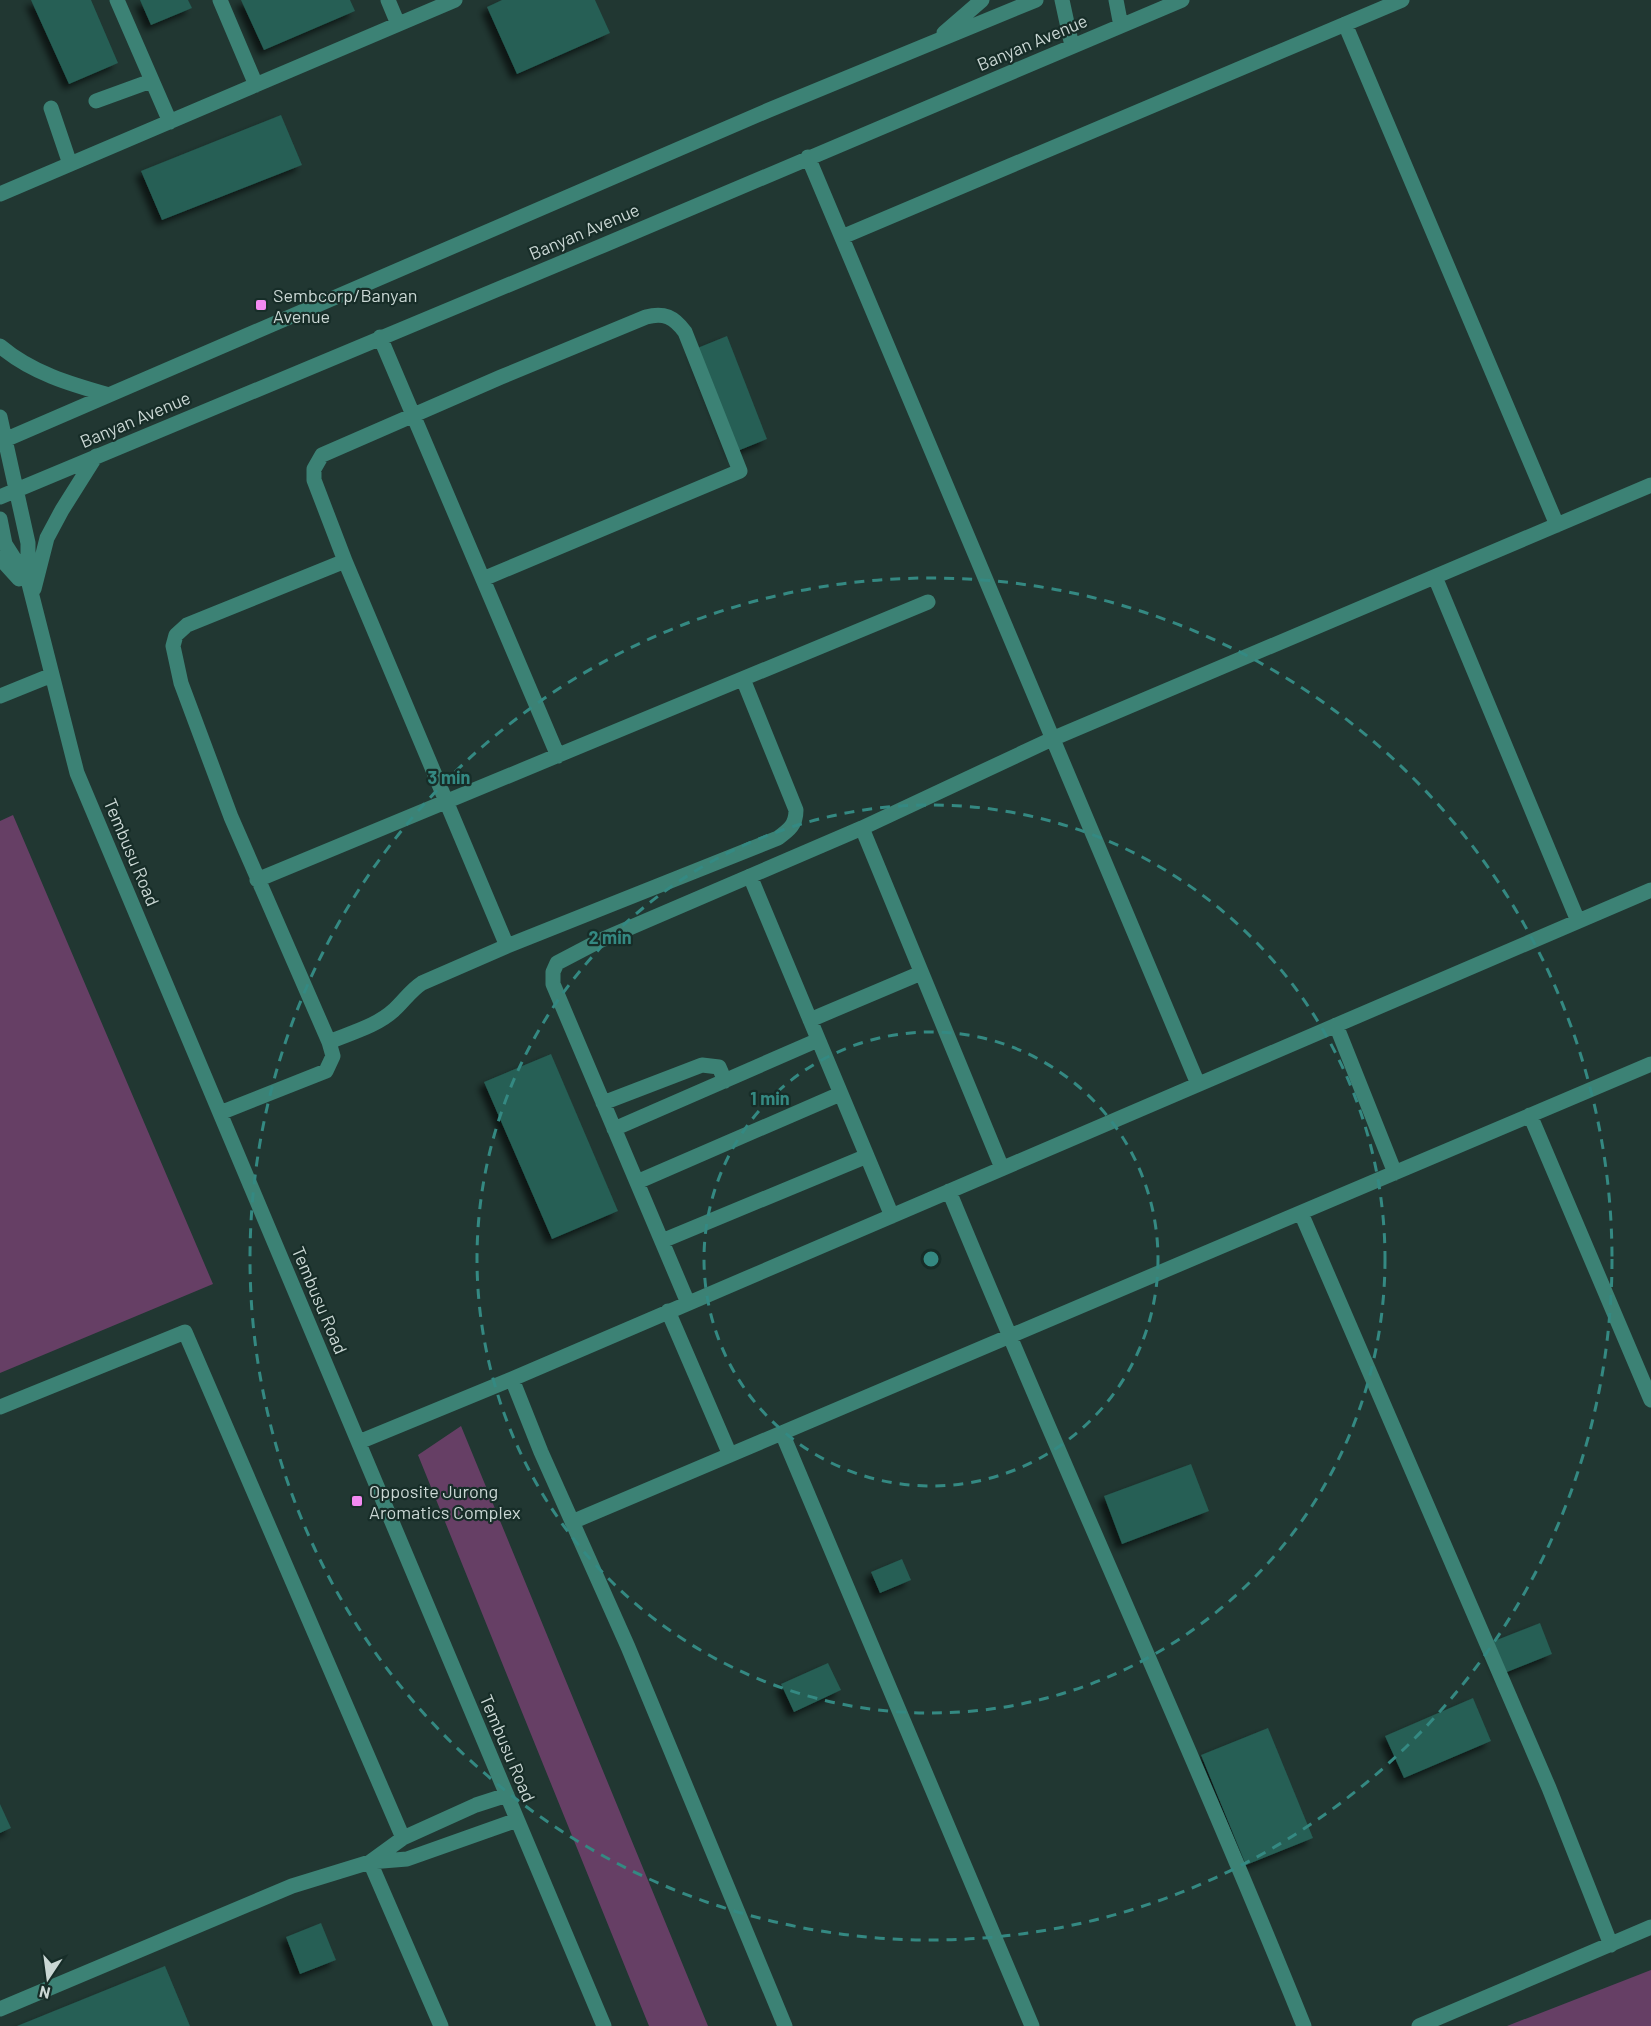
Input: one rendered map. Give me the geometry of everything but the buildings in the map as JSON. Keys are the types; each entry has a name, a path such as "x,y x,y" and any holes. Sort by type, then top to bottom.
{"street":[{"path":"117,0 170,122"},
{"path":"220,0 256,85"},
{"path":"388,0 398,24"},
{"path":"0,194 455,0"},
{"path":"932,43 982,0"},
{"name":"Banyan Avenue","path":"2,441 769,110 1036,0"},
{"path":"1062,0 1072,46"},
{"path":"1116,0 1121,26"},
{"name":"Banyan Avenue","path":"0,497 604,245 1182,0"},
{"path":"842,237 1402,0"},
{"path":"1345,24 1557,525"},
{"path":"96,101 151,81"},
{"path":"51,108 70,164"},
{"path":"808,157 1198,1084"},
{"path":"483,579 740,471 685,332 678,323 667,315 657,314 646,317 322,455 314,469 315,480 345,561 507,946"},
{"path":"380,337 558,756"},
{"path":"0,346 30,368 55,379 109,395"},
{"name":"Tembusu Road","path":"0,417 2,441 28,543 30,587 77,773 603,2026"},
{"path":"0,558 30,587 47,538 96,456"},
{"path":"688,1303 553,984 556,963 599,941 862,828 1052,739 1651,485"},
{"name":"Tembusu Road","path":"0,519 5,544 30,587"},
{"path":"220,1113 326,1071 333,1056 329,1042 231,817 181,683 173,646 176,635 187,625 345,561"},
{"path":"1435,576 1578,921"},
{"path":"257,880 928,602"},
{"path":"0,696 52,675"},
{"path":"329,1042 381,1020 394,1010 411,990 422,983 507,946 778,838 789,830 796,820 796,810 743,679"},
{"path":"862,828 1002,1168"},
{"path":"750,876 892,1216"},
{"path":"358,1442 512,1379 1651,890"},
{"path":"810,1020 921,973"},
{"path":"1336,1025 1395,1173"},
{"path":"614,1129 818,1040"},
{"path":"572,1522 1651,1064"},
{"path":"603,1103 702,1065 719,1067 725,1081"},
{"path":"637,1182 840,1094"},
{"path":"1530,1116 1651,1400"},
{"path":"662,1241 867,1156"},
{"path":"949,1191 1009,1337 1244,1877 1304,2026"},
{"path":"1301,1213 1549,1788 1611,1945"},
{"path":"668,1311 730,1455"},
{"path":"0,1407 185,1332 403,1838"},
{"path":"512,1379 628,1647 785,2026"},
{"path":"782,1433 1032,2026"},
{"path":"370,1862 403,1838 476,1805 507,1795"},
{"path":"0,2009 292,1886 370,1862 407,1859 517,1820"},
{"path":"370,1862 441,2026"},
{"path":"1419,2026 1651,1927"}],"shaded area":[{"path":"13,815 213,1284 0,1373 0,821"},
{"path":"461,1426 708,2026 649,2026 418,1455"},
{"path":"1651,1970 1651,2026 1507,2026"}],"place":[{"name":"Sembcorp/Banyan Avenue","path":"261,305"},
{"name":"Opposite Jurong Aromatics Complex","path":"357,1501"}]}
